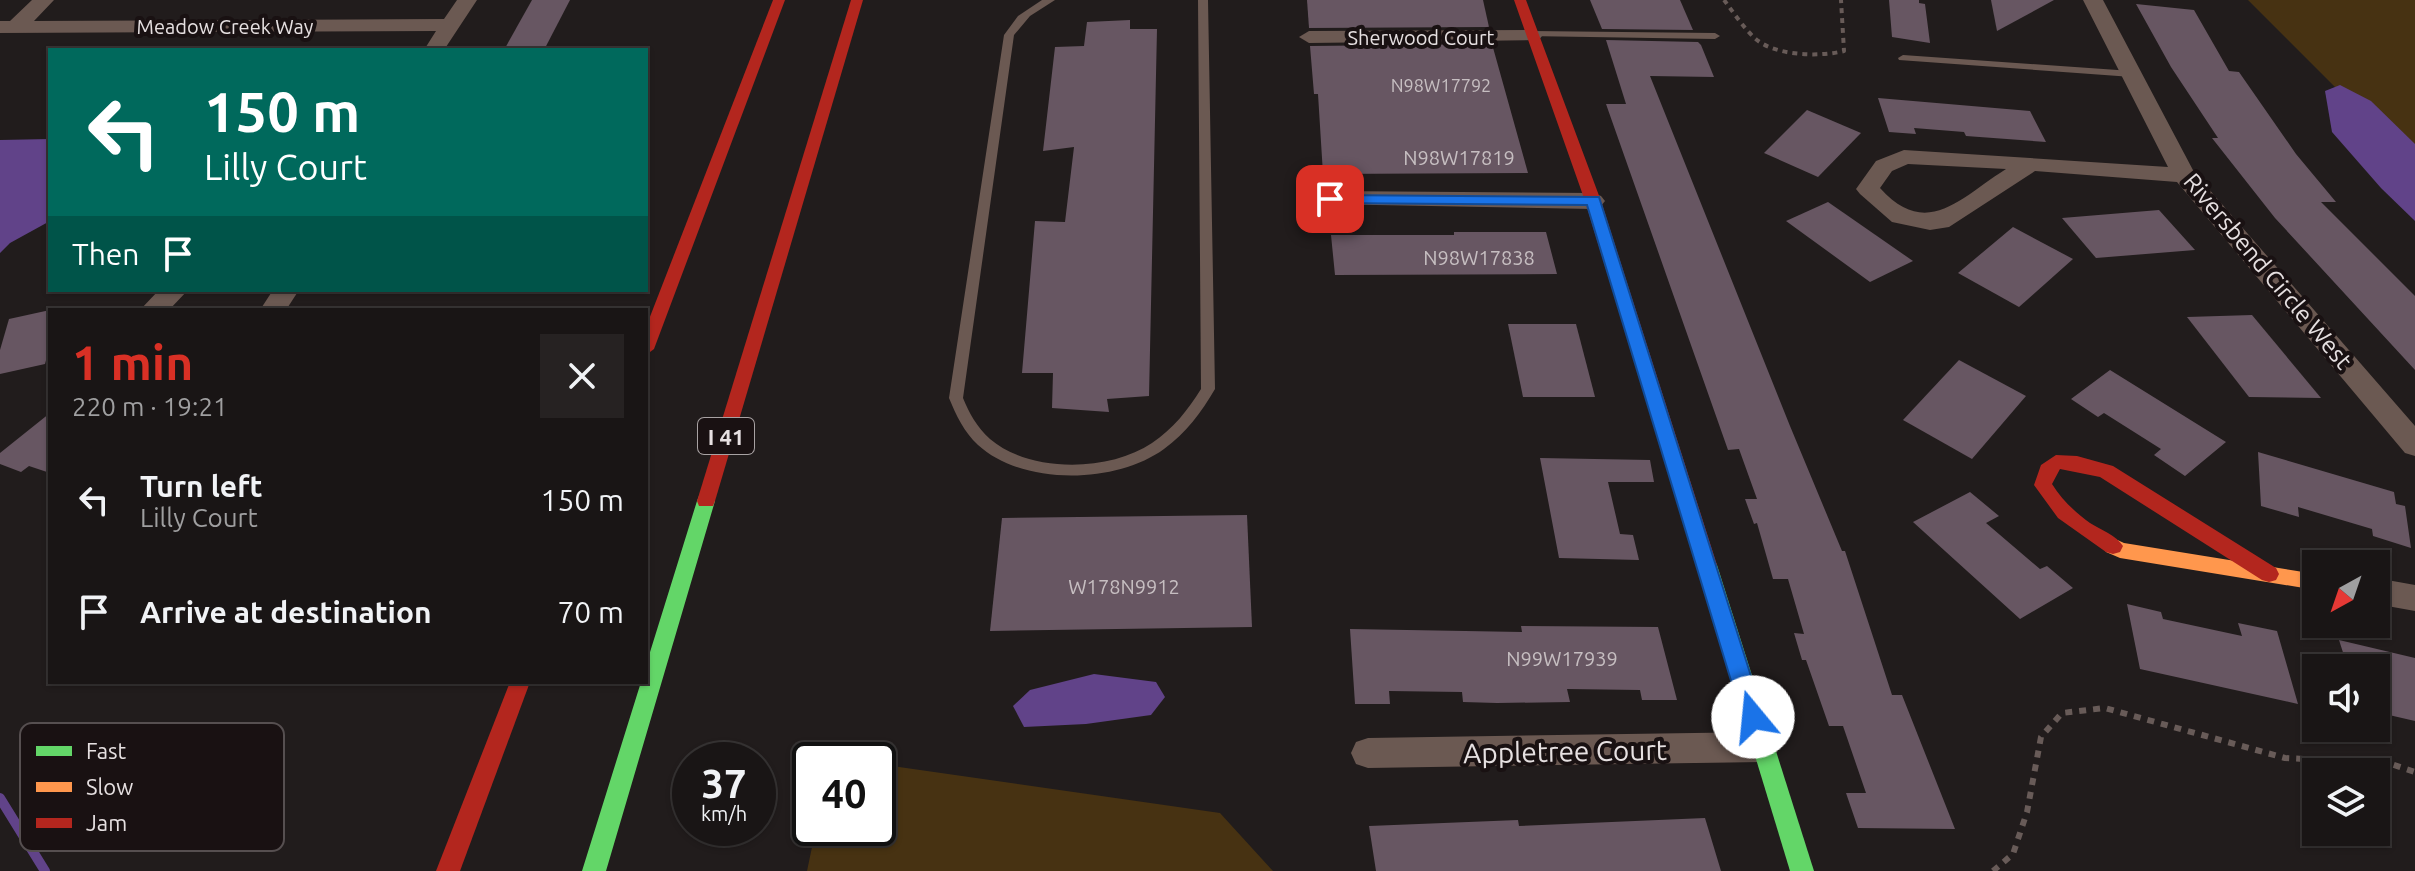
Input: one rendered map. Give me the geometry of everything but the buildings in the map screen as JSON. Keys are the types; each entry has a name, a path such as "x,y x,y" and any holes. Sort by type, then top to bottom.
{"main road":[{"path":"648,344 779,0"},
{"name":"I 41","path":"594,871 857,0"},
{"path":"1520,0 1593,201 1802,871"},
{"path":"2269,574 2106,471 2077,463 2056,462 2048,470 2043,485 2054,505 2085,530 2120,550 2302,580"},
{"path":"448,871 519,684"}],"street":[{"path":"8,27 44,0"},
{"path":"435,48 467,0"},
{"name":"Riversbend Circle West","path":"2093,0 2184,175 2415,445"},
{"name":"Meadow Creek Way","path":"8,27 451,25"},
{"name":"Sherwood Court","path":"1309,37 1532,35"},
{"path":"2031,164 1941,221 1925,225 1904,220 1880,205 1868,189 1884,166 1904,157 2031,164 2184,175"},
{"path":"1330,199 1593,201"},
{"path":"155,308 173,292"},
{"path":"2390,594 2415,598"},
{"name":"Appletree Court","path":"1368,753 1762,747"}],"lane":[{"path":"1050,0 1029,10 1016,22 1009,35 956,398 964,421 989,448 1018,461 1053,470 1086,472 1119,465 1148,453 1188,421 1208,389 1203,0"},
{"path":"1532,35 1715,36"},
{"path":"1903,58 2132,74"}],"path":[{"path":"1724,0 1758,41 1771,48 1834,55 1844,51 1841,0"},
{"path":"1993,871 2013,854 2027,812 2041,737 2062,713 2105,708 2285,758 2388,763 2415,772"}],"shaded area":[{"path":"2248,0 2415,0 2415,164 2397,149"},
{"path":"2340,85 2371,101 2415,144 2415,221 2332,132 2325,91"},
{"path":"48,139 48,222 10,243 0,253 0,140"},
{"path":"1094,674 1156,682 1165,697 1151,715 1086,724 1024,727 1013,706 1030,690"},
{"path":"896,767 1220,813 1273,871 807,871 812,846 896,846"}],"waterway":[{"path":"0,798 20,830"},
{"path":"33,851 45,871"}],"traffic: fast":[{"path":"594,871 706,501"},
{"path":"1707,565 1802,871"}],"traffic: slow":[{"path":"2113,546 2120,550 2302,580"}],"traffic: jam":[{"path":"648,344 779,0"},
{"path":"706,501 857,0"},
{"path":"1520,0 1593,201 1707,565"},
{"path":"2113,546 2073,520 2049,495 2043,485 2048,470 2056,462 2077,463 2106,471 2269,574"},
{"path":"448,871 519,684"}],"route":[{"path":"1330,199 1593,201 1753,717"}]}
